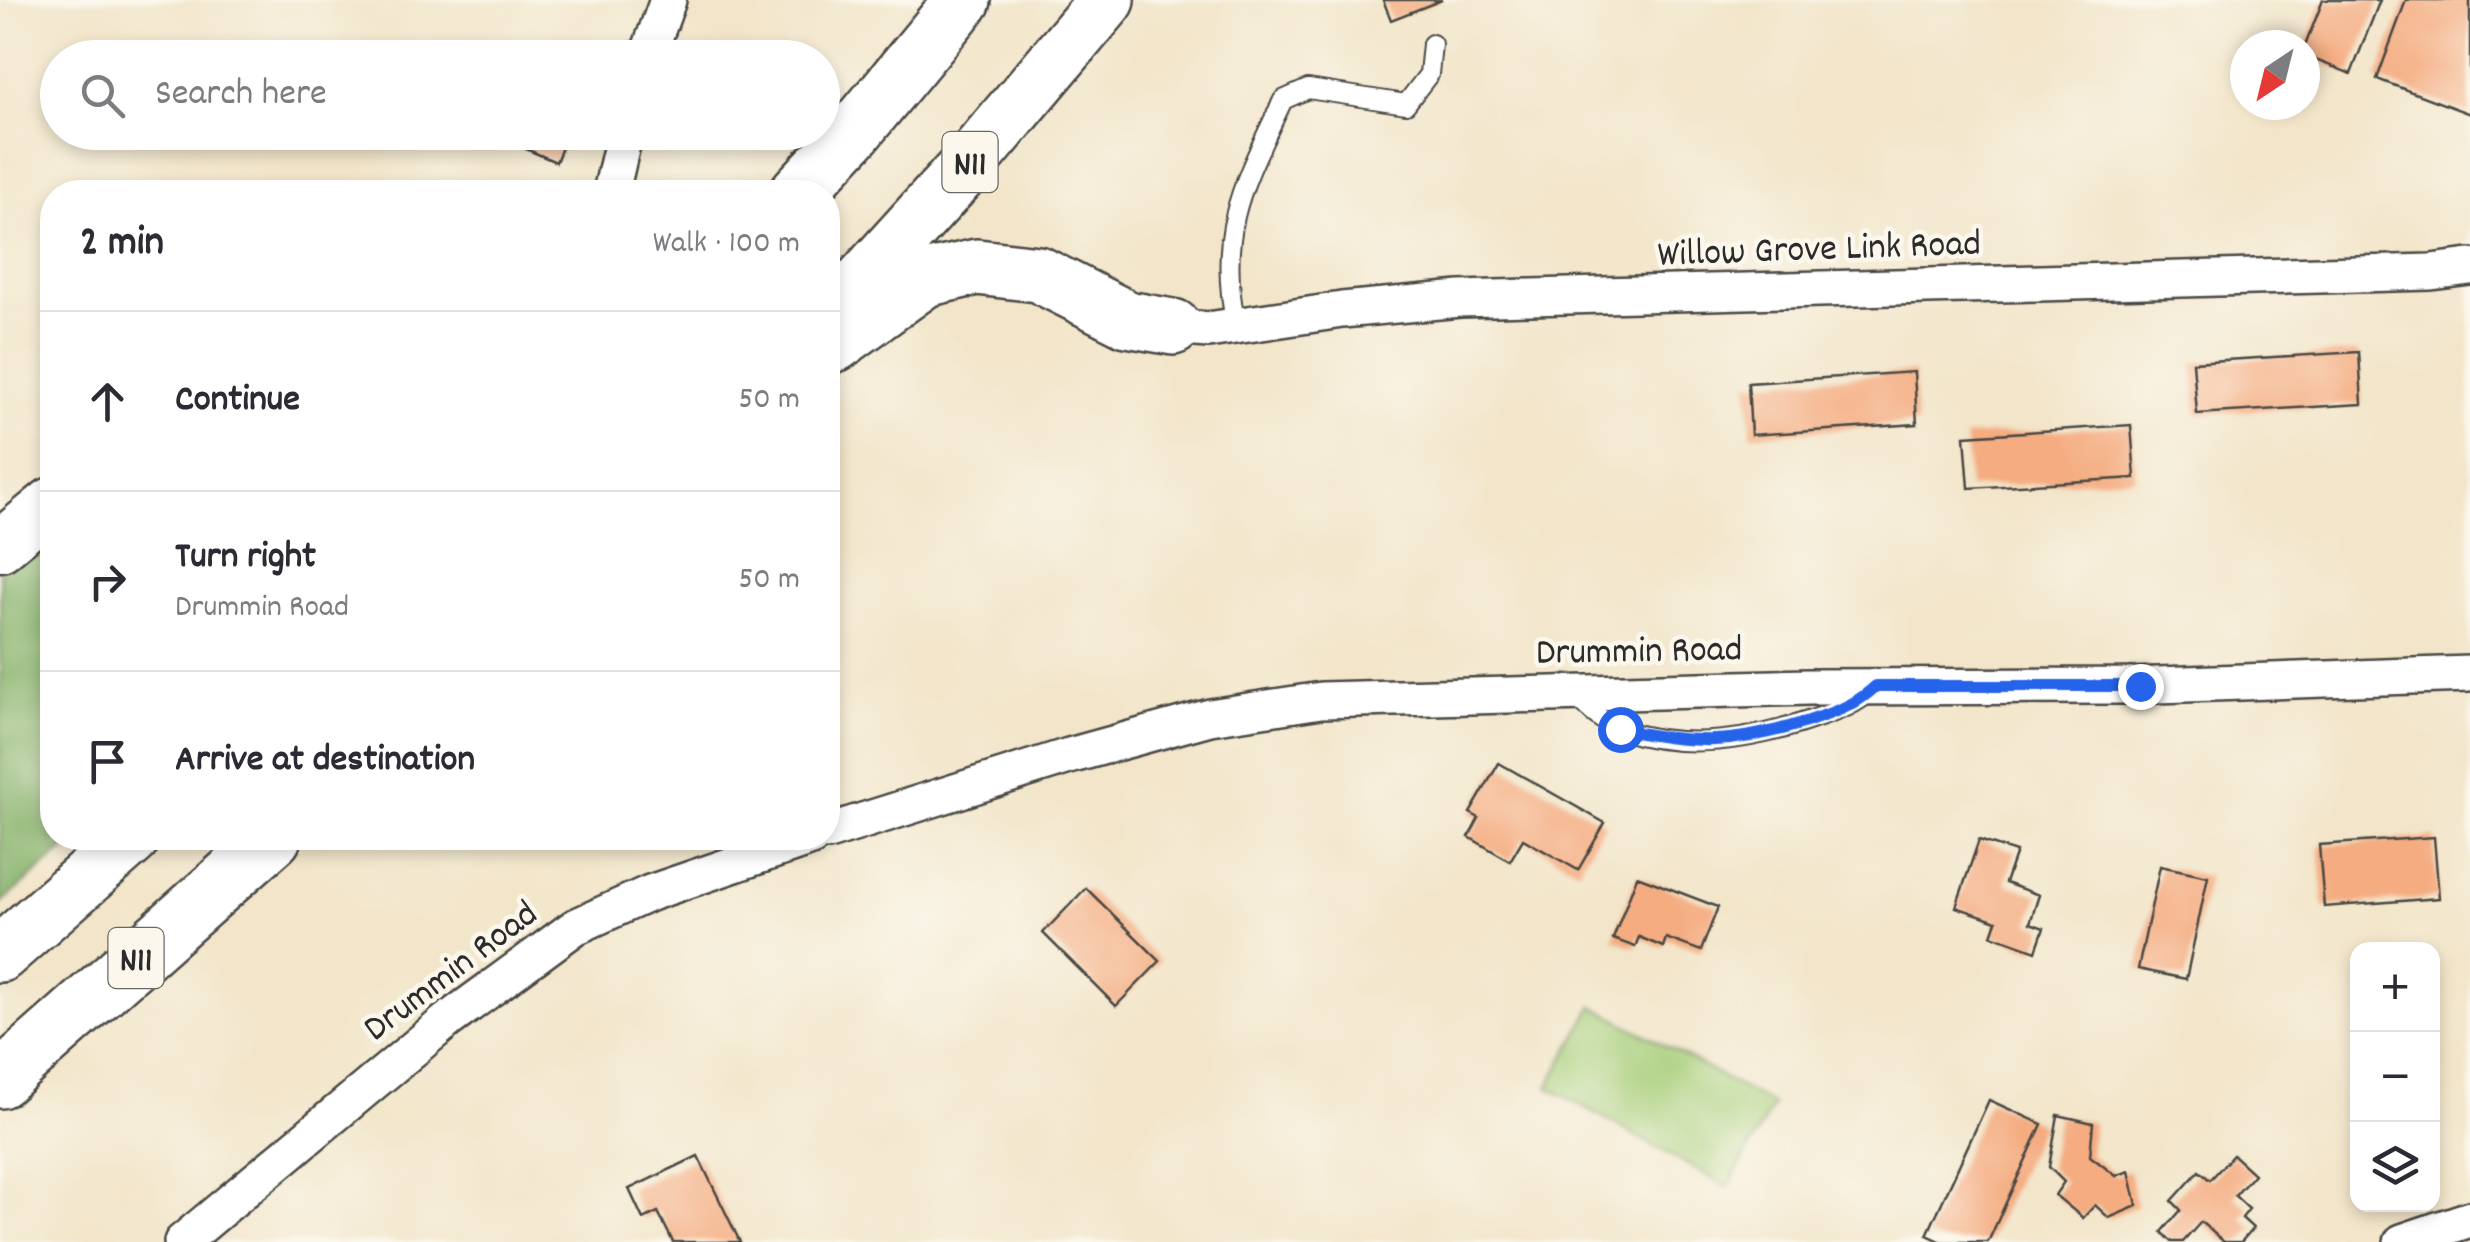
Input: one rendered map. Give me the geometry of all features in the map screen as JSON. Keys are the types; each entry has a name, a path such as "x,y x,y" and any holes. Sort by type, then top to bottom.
{"highway":[{"path":"840,147 964,0"},
{"name":"N11","path":"840,306 967,166 1106,0"},
{"path":"840,138 855,131"},
{"path":"775,180 798,158 815,150"},
{"path":"809,180 837,150"},
{"path":"840,341 925,279 977,267 1038,274 1127,319 1172,327"},
{"name":"N11","path":"0,954 118,850"},
{"name":"N11","path":"0,1080 259,850"}],"main road":[{"path":"0,546 40,513"}],"street":[{"path":"654,40 668,0"},
{"path":"614,180 620,150"},
{"name":"Willow Grove Link Road","path":"1172,327 1208,330 1460,298 2431,272 2470,267"},
{"name":"Drummin Road","path":"840,828 1069,756 1210,718 1322,700 1876,686 2129,686 2470,674"},
{"name":"Drummin Road","path":"182,1242 448,1020 575,927 650,893 775,850"},
{"path":"2402,1242 2470,1219"}],"lane":[{"path":"1236,326 1228,286 1230,228 1240,196 1284,100 1308,89 1406,104 1429,74 1432,44"},
{"path":"1572,692 1592,713 1620,729 1665,739 1726,742 1776,732 1855,705 1876,686"}],"green space":[{"path":"40,536 40,850 64,850 0,904 0,568"},
{"path":"1593,1006 1773,1105 1728,1187 1548,1087"}],"building":[{"path":"1383,0 1442,0 1391,20"},
{"path":"2323,0 2380,0 2351,74 2320,62 2320,30 2311,30"},
{"path":"2406,0 2470,0 2470,114 2377,79"},
{"path":"528,150 561,150 556,162"},
{"path":"2359,352 2362,404 2197,414 2193,362"},
{"path":"1914,372 1917,424 1751,435 1748,383"},
{"path":"2131,425 2135,478 1969,488 1965,436"},
{"path":"1499,763 1605,823 1578,870 1523,839 1510,861 1469,837 1479,818 1470,813"},
{"path":"2434,837 2439,898 2324,907 2319,845"},
{"path":"1979,840 2016,852 2005,883 2039,895 2030,923 2044,928 2036,951 1992,935 1997,921 1956,907"},
{"path":"2160,866 2208,876 2186,979 2138,969"},
{"path":"1637,876 1718,907 1701,951 1666,938 1663,947 1639,937 1635,947 1613,939"},
{"path":"1086,888 1160,961 1116,1006 1043,933"},
{"path":"1989,1100 2042,1124 1988,1242 1942,1242 1927,1235"},
{"path":"2058,1115 2093,1123 2090,1156 2116,1176 2129,1171 2137,1206 2109,1218 2095,1205 2083,1218 2055,1195 2064,1182 2049,1167"},
{"path":"2233,1155 2254,1174 2235,1196 2249,1209 2242,1218 2253,1228 2241,1242 2224,1242 2201,1222 2183,1242 2172,1242 2162,1232 2181,1210 2172,1201 2199,1171 2210,1180"},
{"path":"698,1156 740,1242 673,1242 658,1212 643,1219 629,1189"}],"route":[{"path":"1620,729 1665,739 1726,742 1776,732 1855,705 1876,686 2140,686"}]}
